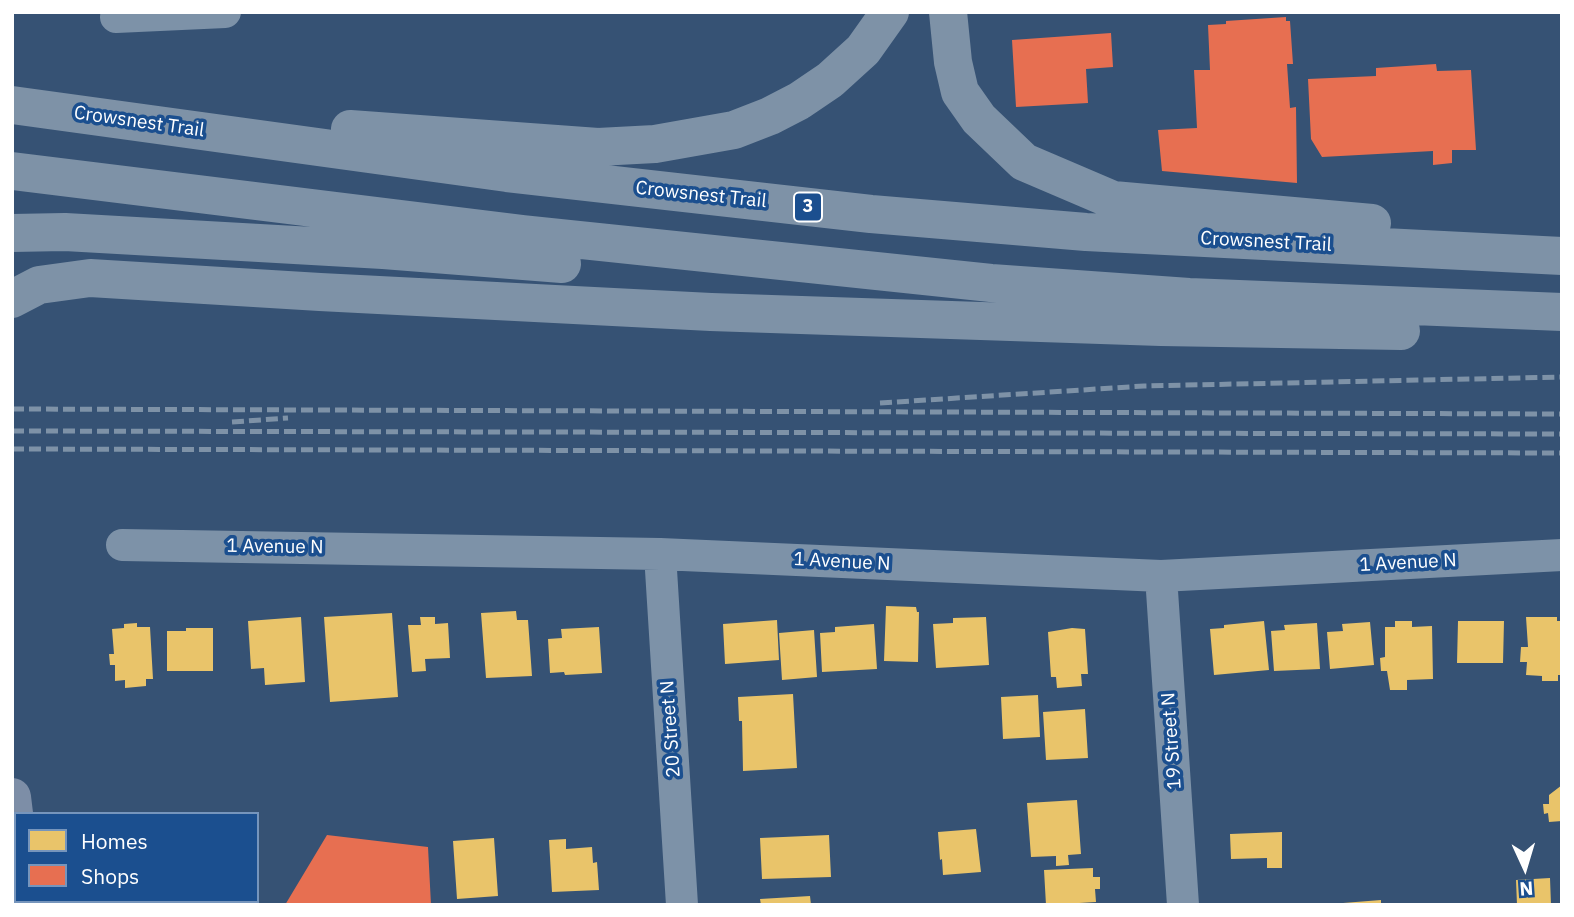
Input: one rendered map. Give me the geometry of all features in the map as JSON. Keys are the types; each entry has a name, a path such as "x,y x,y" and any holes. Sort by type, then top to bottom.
{"highway":[{"path":"103,117 410,132 598,147 655,144 734,130 799,101 830,80 863,50 890,12"},
{"path":"948,12 953,62 960,92 979,119 1024,162 1113,200 1261,212 1562,243"},
{"name":"Crowsnest Trail","path":"12,105 507,173 871,214 1086,232 1562,256"},
{"path":"12,171 509,233 991,283 1189,297 1562,312"},
{"path":"12,233 65,232 383,250 657,271 991,283"},
{"path":"12,299 39,285 90,278 711,312 1107,326 1444,332 1562,326"}],"street":[{"path":"116,17 225,12"},
{"name":"1 Avenue N","path":"122,545 660,554 1161,576 1562,555"},
{"name":"20 Street N","path":"660,554 682,905"},
{"name":"19 Street N","path":"1161,576 1182,905"}],"building: Homes":[{"path":"886,606 916,607 919,612 918,662 884,661"},
{"path":"516,611 517,620 528,620 532,676 486,678 481,613"},
{"path":"392,613 398,697 330,702 324,617"},
{"path":"301,617 305,682 265,685 264,668 251,669 248,621"},
{"path":"420,617 435,617 435,624 448,623 450,658 425,659 426,671 412,672 408,625 421,625"},
{"path":"986,617 989,665 936,668 933,624 953,623 953,618"},
{"path":"1526,617 1557,617 1557,621 1562,621 1562,675 1558,675 1558,681 1542,681 1542,676 1526,675 1527,662 1520,662 1521,647 1528,647"},
{"path":"777,620 779,660 725,664 723,624"},
{"path":"1264,621 1269,670 1214,675 1210,629"},
{"path":"1395,621 1412,621 1412,627 1432,626 1433,679 1407,680 1407,690 1390,690 1387,671 1381,671 1380,658 1385,657 1385,627 1395,627"},
{"path":"1458,621 1504,621 1503,663 1457,663"},
{"path":"1370,622 1374,665 1330,669 1327,632 1343,631 1342,624"},
{"path":"137,623 137,627 150,627 153,679 146,679 146,686 125,688 125,680 115,681 115,665 110,665 109,654 114,654 112,629"},
{"path":"1317,623 1320,669 1274,671 1271,631 1285,630 1284,625"},
{"path":"874,624 877,669 822,672 820,633 835,632 835,627"},
{"path":"599,627 602,673 550,673 548,639 562,638 561,629"},
{"path":"186,628 213,628 213,671 167,671 167,631 186,631"},
{"path":"1085,629 1088,674 1081,674 1082,686 1057,688 1056,677 1051,677 1048,632"},
{"path":"814,630 817,677 782,680 779,633"},
{"path":"793,694 797,768 743,771 742,721 739,721 738,697"},
{"path":"1038,695 1040,737 1003,739 1001,697"},
{"path":"1085,709 1088,758 1046,760 1043,712"},
{"path":"1562,785 1562,821 1549,822 1548,813 1544,814 1543,804 1549,804 1549,795"},
{"path":"1077,800 1081,854 1068,855 1069,865 1056,866 1056,856 1031,857 1027,803"},
{"path":"976,829 981,872 943,875 938,832"},
{"path":"1282,832 1282,868 1267,868 1267,858 1231,859 1230,834"},
{"path":"829,835 831,877 762,879 760,838"},
{"path":"494,838 498,896 457,899 453,841"},
{"path":"566,839 566,849 592,847 593,863 597,862 599,890 552,892 549,840"},
{"path":"1093,868 1093,877 1100,877 1100,889 1095,889 1096,902 1046,905 1044,870"},
{"path":"1550,878 1551,905 1517,905 1516,880"},
{"path":"810,896 811,905 761,905 760,899"},
{"path":"1381,900 1381,905 1343,905 1343,903"},
{"path":"110,903 152,903 152,905"},
{"path":"200,903 228,903 228,905"}],"building: Shops":[{"path":"1286,17 1286,21 1290,21 1293,64 1287,64 1290,108 1296,107 1297,183 1162,171 1158,130 1197,128 1194,70 1210,70 1208,25 1226,24 1226,21"},
{"path":"1111,33 1113,67 1086,69 1088,103 1016,107 1012,40"},
{"path":"1436,64 1437,71 1471,70 1476,150 1452,150 1452,163 1433,165 1433,151 1322,157 1311,139 1308,79 1376,76 1376,68"},
{"path":"327,835 428,847 431,905 285,905"}],"railway":[{"path":"880,403 1144,386 1562,377"},
{"path":"12,409 1562,414"},
{"path":"232,422 288,418"},
{"path":"12,431 1562,434"},
{"path":"12,449 1562,453"}]}
